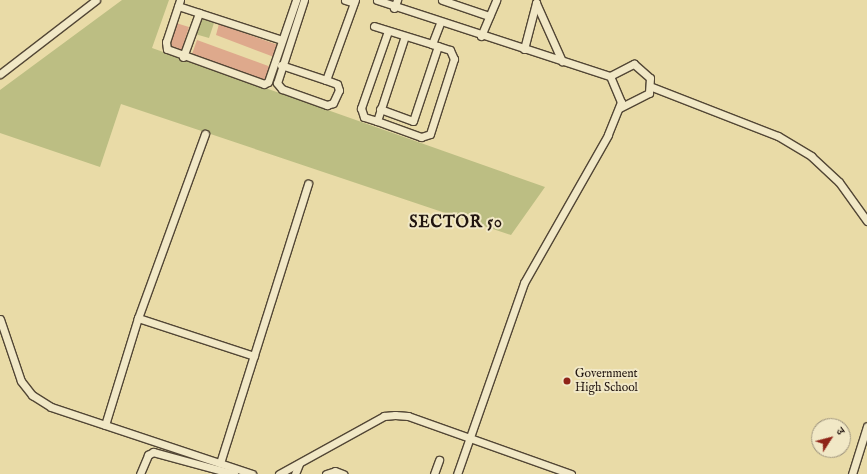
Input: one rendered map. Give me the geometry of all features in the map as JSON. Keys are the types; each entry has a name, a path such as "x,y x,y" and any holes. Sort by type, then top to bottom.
{"street":[{"path":"0,74 96,0"},
{"path":"282,40 199,13 179,3 165,46 183,57 264,84 268,82 296,0"},
{"path":"282,66 338,85 331,105 278,87 276,80 304,0"},
{"path":"326,80 354,2 345,0"},
{"path":"377,0 394,8 610,76 634,64 645,71 652,87 778,136 805,152 839,182 867,221"},
{"path":"394,8 397,0"},
{"path":"442,0 489,16"},
{"path":"481,36 496,0"},
{"path":"524,49 536,2"},
{"path":"536,2 562,61"},
{"path":"183,57 199,13"},
{"path":"380,109 410,121 415,118 440,23"},
{"path":"374,26 450,50 454,59 430,134 421,137 364,117 361,108 388,31"},
{"path":"377,121 405,36"},
{"path":"457,474 468,439 524,283 620,108 619,93 610,76"},
{"path":"620,108 644,98 652,87"},
{"path":"105,425 138,318 205,134"},
{"path":"220,464 308,184"},
{"path":"0,318 21,381 32,395 50,407 252,474"},
{"path":"138,318 254,356"},
{"path":"278,474 299,464 384,416 408,416 468,439 571,474"},
{"path":"854,473 867,426"},
{"path":"140,474 148,455 153,452 231,474"},
{"path":"434,474 439,460"},
{"path":"295,474 299,464"},
{"path":"326,474 335,471 343,474"}],"green space":[{"path":"122,0 169,0 152,48 545,187 511,235 121,104 100,167 0,133 0,90"},
{"path":"200,18 214,23 209,38 195,34"}],"building":[{"path":"176,23 189,27 181,52 169,48"},
{"path":"219,24 278,45 274,57 216,35"},
{"path":"197,40 271,67 266,81 192,54"}],"place":[{"name":"Government High School","path":"567,381"}],"district":[{"name":"SECTOR 50","path":"456,223"}]}
